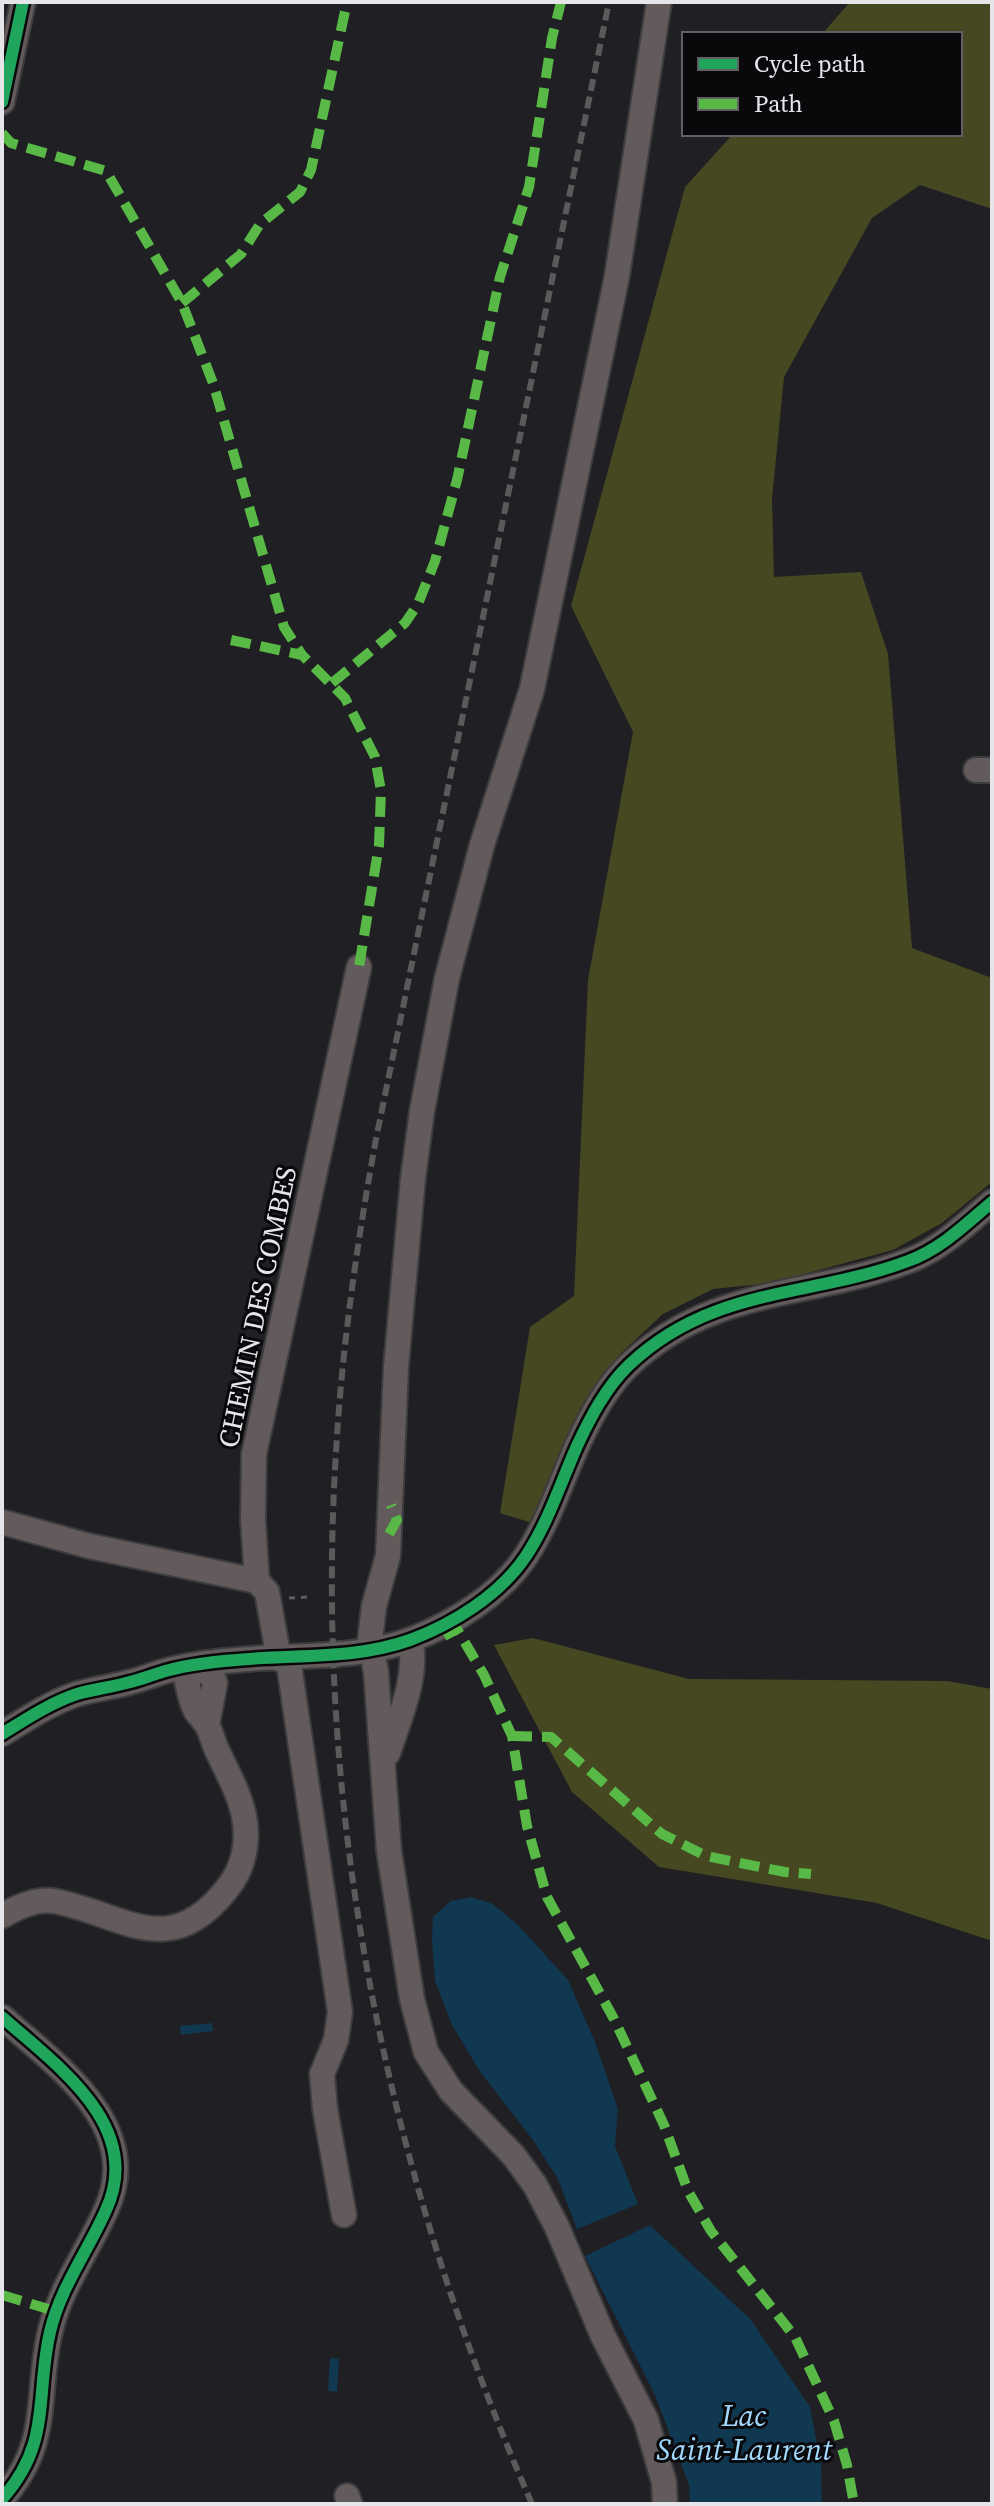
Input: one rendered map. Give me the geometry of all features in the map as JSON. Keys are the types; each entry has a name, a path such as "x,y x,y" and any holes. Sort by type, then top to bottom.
{"street":[{"path":"2,102 23,2"},
{"path":"659,2 617,276 532,689 482,845 447,978 422,1111 396,1367 388,1556 374,1606 370,1650 376,1672 389,1851 412,1999 426,2052 451,2091 514,2156 541,2195 603,2336 646,2420 664,2482 665,2504"},
{"name":"CHEMIN DES COMBES","path":"344,2215 325,2109 322,2074 336,2040 340,2012 284,1658 267,1592 257,1581 253,1520 254,1454 359,967"},
{"path":"2,1734 77,1694 132,1682 158,1684 284,1658 370,1650 410,1640 450,1622 474,1607 508,1578 526,1557 585,1428 610,1387 653,1344 714,1310 759,1296 864,1276 911,1260 944,1243 992,1202"},
{"path":"2,1522 89,1546 257,1581"},
{"path":"384,1762 400,1718 409,1680 410,1640"},
{"path":"2,1916 35,1902 52,1901 141,1929 160,1929 200,1916 232,1884 246,1848 246,1831 239,1798 207,1725 213,1695 199,1675"},
{"path":"2,2017 86,2094 100,2114 115,2161 107,2208 55,2311 49,2336 40,2425 34,2447 24,2470 2,2499"}],"path":[{"path":"295,1597 309,1597"}],"green space":[{"path":"850,2 992,2 992,209 920,185 872,218 784,377 772,499 774,577 861,572 888,654 912,948 992,978 992,1182 942,1223 893,1250 771,1283 713,1289 663,1314 619,1355 574,1420 532,1523 500,1513 530,1327 574,1296 588,980 633,732 571,606 685,187 731,136 962,136 962,32 824,32"},
{"path":"533,1638 689,1679 947,1681 992,1689 992,1941 877,1903 659,1867 572,1792 494,1645"}],"water":[{"path":"471,1897 493,1904 518,1925 568,1980 595,2042 618,2109 615,2146 638,2204 577,2229 558,2179 533,2140 481,2073 452,2025 435,1981 433,1917 451,1901"},
{"path":"212,2023 213,2031 181,2035 180,2026"},
{"name":"Lac Saint-Laurent","path":"650,2225 751,2320 810,2407 821,2465 822,2504 690,2504 689,2485 655,2395 585,2256"},
{"path":"330,2358 339,2359 337,2392 328,2391"}],"railway":[{"path":"532,2504 481,2379 437,2251 400,2122 371,1990 350,1857 337,1723 332,1588 336,1452 351,1295 376,1139 609,2"}],"marked path":[{"path":"182,303 241,254 260,224 300,192 311,170 347,2"},
{"path":"332,683 405,623 418,604 435,561 457,480 500,277 529,187 552,38 561,2"},
{"path":"2,133 11,143 106,171 182,303 213,383 284,627 302,655"},
{"path":"231,640 302,655 345,698 375,757 381,791 379,845 359,967"},
{"path":"389,1534 397,1520 391,1505"},
{"path":"444,1636 457,1629 484,1675 512,1736 527,1826 547,1897 614,2019 664,2125 688,2191 711,2231 795,2337 834,2421 854,2504"},
{"path":"512,1736 551,1737 662,1834 706,1856 785,1872 811,1874"},
{"path":"2,2295 55,2311"}],"cycle path":[{"path":"2,102 23,2"},
{"path":"2,1734 67,1698 178,1668 258,1658 367,1651 410,1640 443,1626 489,1595 526,1556 599,1403 629,1365 661,1339 728,1307 871,1273 908,1261 942,1243 992,1202"},
{"path":"2,2017 47,2056 89,2100 104,2125 114,2151 115,2180 106,2210 67,2285 55,2316 46,2356 35,2439 18,2478 2,2499"}]}
